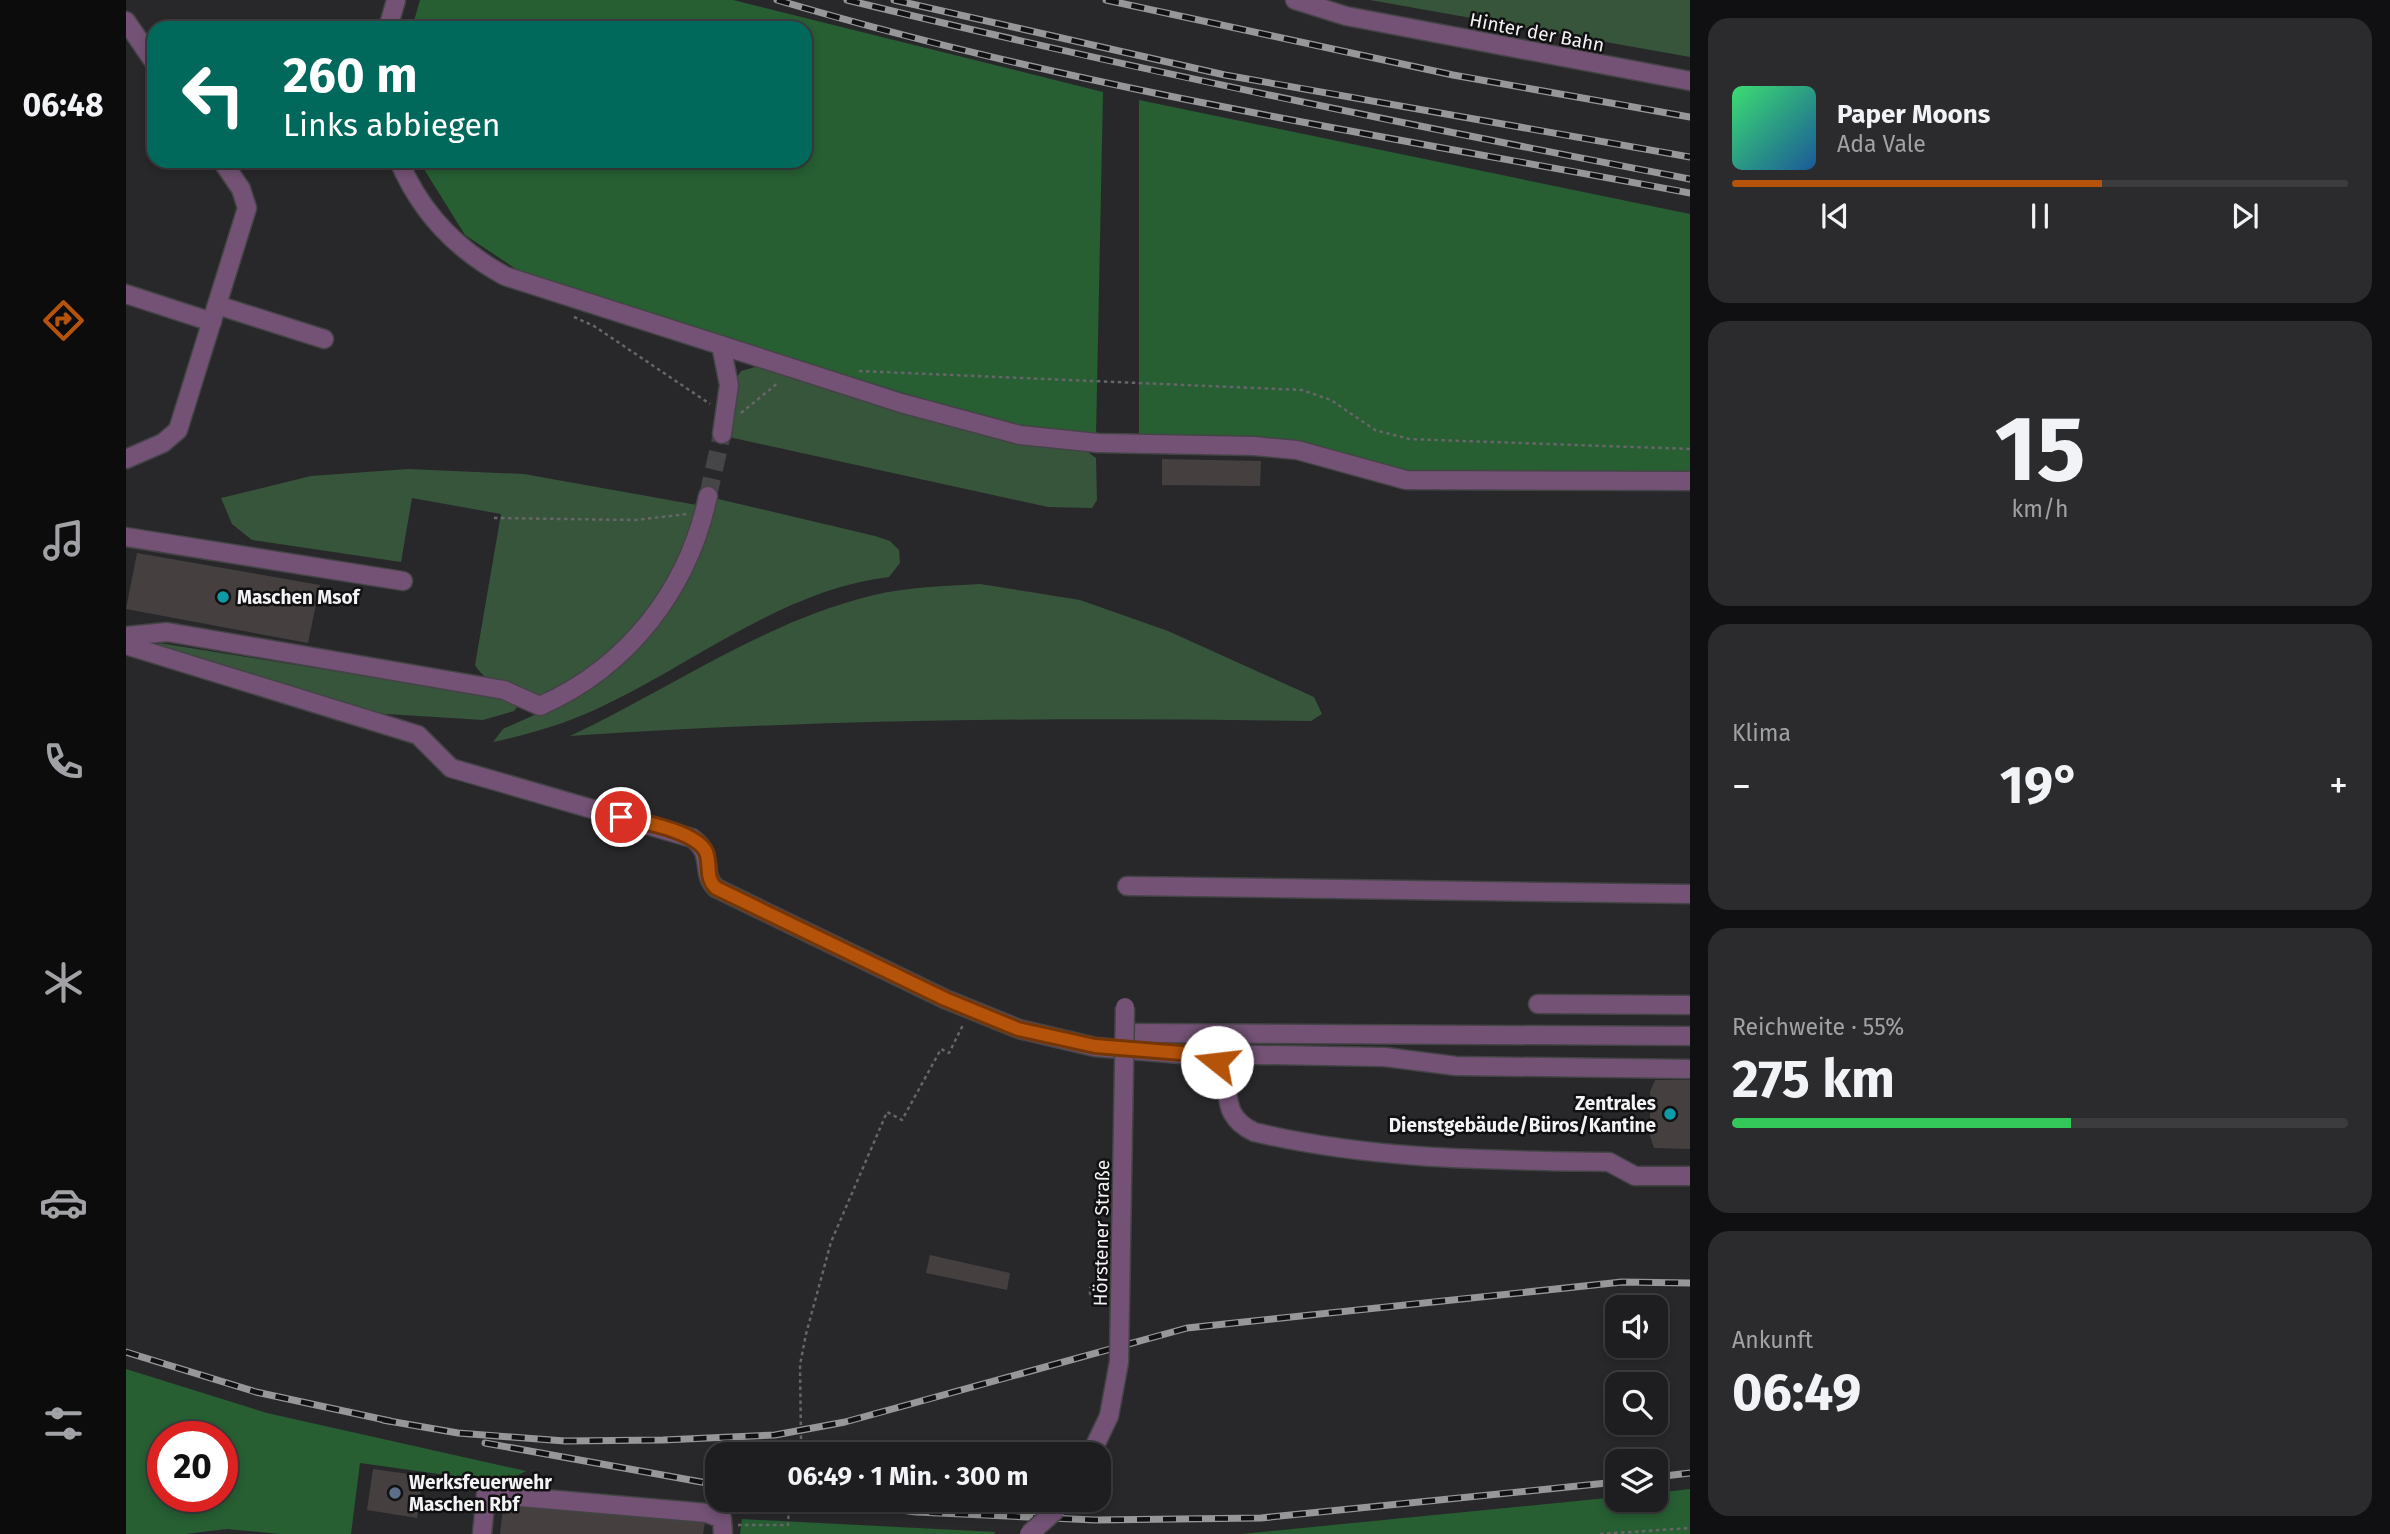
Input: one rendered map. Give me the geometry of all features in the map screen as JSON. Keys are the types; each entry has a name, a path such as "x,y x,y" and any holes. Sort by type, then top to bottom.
{"street":[{"path":"390,21 396,0"},
{"name":"Hinter der Bahn","path":"1295,0 1346,16 1690,80"},
{"path":"126,21 147,52"},
{"path":"126,458 163,443 178,430 247,208 242,189 227,168"},
{"path":"402,168 416,195 449,235 485,265 527,285 901,404 1020,435 1098,443 1254,446 1297,450 1406,480 1690,481"},
{"path":"126,294 324,339"},
{"path":"721,345 729,385 723,431"},
{"path":"126,636 167,632 504,690 540,706 595,675 652,620 681,576 707,503"},
{"path":"126,537 402,581"},
{"path":"126,645 418,735 451,768 692,838 705,850 710,882 716,888 970,1010 1018,1029 1076,1043 1194,1054 1385,1057 1456,1066 1690,1069"},
{"path":"1127,886 1690,894"},
{"path":"1538,1004 1690,1005"},
{"name":"Hörstener Straße","path":"1097,1442 1109,1416 1119,1362 1125,1007"},
{"path":"1125,1033 1690,1036"},
{"path":"1194,1054 1217,1062 1226,1081 1231,1113 1240,1125 1254,1132 1356,1152 1445,1158 1609,1162 1636,1176 1690,1177"},
{"path":"482,1534 486,1494 707,1513 722,1520 723,1529"},
{"path":"1029,1534 1050,1512"}],"path":[{"path":"855,371 1302,390 1331,400 1376,430 1409,439 1690,449"},
{"path":"723,431 768,389 786,378"},
{"path":"494,518 662,519 707,503"},
{"path":"794,1442 801,1441 801,1355 831,1242 887,1112 902,1119 941,1049 949,1053 970,1010"},
{"path":"1098,1294 1090,1294 1090,1288 1100,1288"},
{"path":"723,1529 788,1525 789,1512"},
{"path":"1600,1534 1690,1528"}],"green space":[{"path":"420,0 733,0 1103,92 1096,437 1022,429 531,279 465,235 423,168 812,168 812,21 414,21"},
{"path":"1370,0 1690,0 1690,57"},
{"path":"1139,100 1690,214 1690,472 1407,470 1282,440 1139,437"},
{"path":"759,366 881,406 963,429 1004,439 1088,452 1096,458 1097,500 1092,508 1048,507 729,437 735,381 741,371"},
{"path":"408,469 524,474 697,505 671,576 632,629 595,666 576,680 557,691 536,696 492,681 475,665 501,514 412,498 401,562 252,540 232,524 221,498 311,476"},
{"path":"718,499 890,541 899,550 900,563 889,577 816,595 781,610 584,715 493,742 503,729 550,708 635,650 713,501"},
{"path":"980,584 1080,600 1168,631 1314,697 1322,714 1311,721 940,721 755,726 570,736 795,621 874,595 927,587"},
{"path":"159,643 503,698 518,706 514,711 483,720 354,712 157,650"},
{"path":"126,1369 267,1413 526,1471 503,1483 360,1463 351,1534 281,1534 227,1529 185,1534 126,1534"},
{"path":"1690,1489 1690,1534 1241,1534 1605,1498 1605,1512 1668,1512 1668,1492"},
{"path":"742,1519 996,1532 740,1534"}],"building":[{"path":"1162,459 1261,461 1260,486 1162,485"},
{"name":"Maschen Msof","path":"137,553 320,585 308,643 126,609"},
{"name":"Zentrales Dienstgebäude/Büros/Kantine","path":"1655,1080 1690,1080 1690,1149 1654,1148 1650,1136 1650,1092"},
{"path":"930,1255 1010,1273 1007,1290 926,1273"},
{"name":"Werksfeuerwehr Maschen Rbf","path":"373,1469 423,1476 417,1518 367,1510"},
{"path":"504,1501 705,1522 703,1534 500,1534"}],"tunnel":[{"path":"708,496 722,434"}],"railway":[{"path":"777,0 890,32 1117,85 1690,193"},
{"path":"847,0 1267,95 1690,179"},
{"path":"894,0 1225,75 1690,157"},
{"path":"1106,0 1453,75 1690,117"},
{"path":"383,1420 458,1433 565,1441 775,1435 845,1422 1187,1328 1622,1282 1690,1283"},
{"path":"126,1352 256,1392 390,1421"},
{"path":"485,1443 705,1483"},
{"path":"1668,1476 1690,1473"},
{"path":"916,1512 1095,1520 1261,1518 1605,1483"}],"place":[{"name":"Maschen Msof","path":"223,597"},
{"name":"Zentrales Dienstgebäude/Büros/Kantine","path":"1670,1114"},
{"name":"Werksfeuerwehr Maschen Rbf","path":"395,1493"}],"route":[{"path":"621,817 675,832 700,843 707,855 712,886 970,1010 1045,1037 1146,1052 1194,1054 1217,1062"}]}
